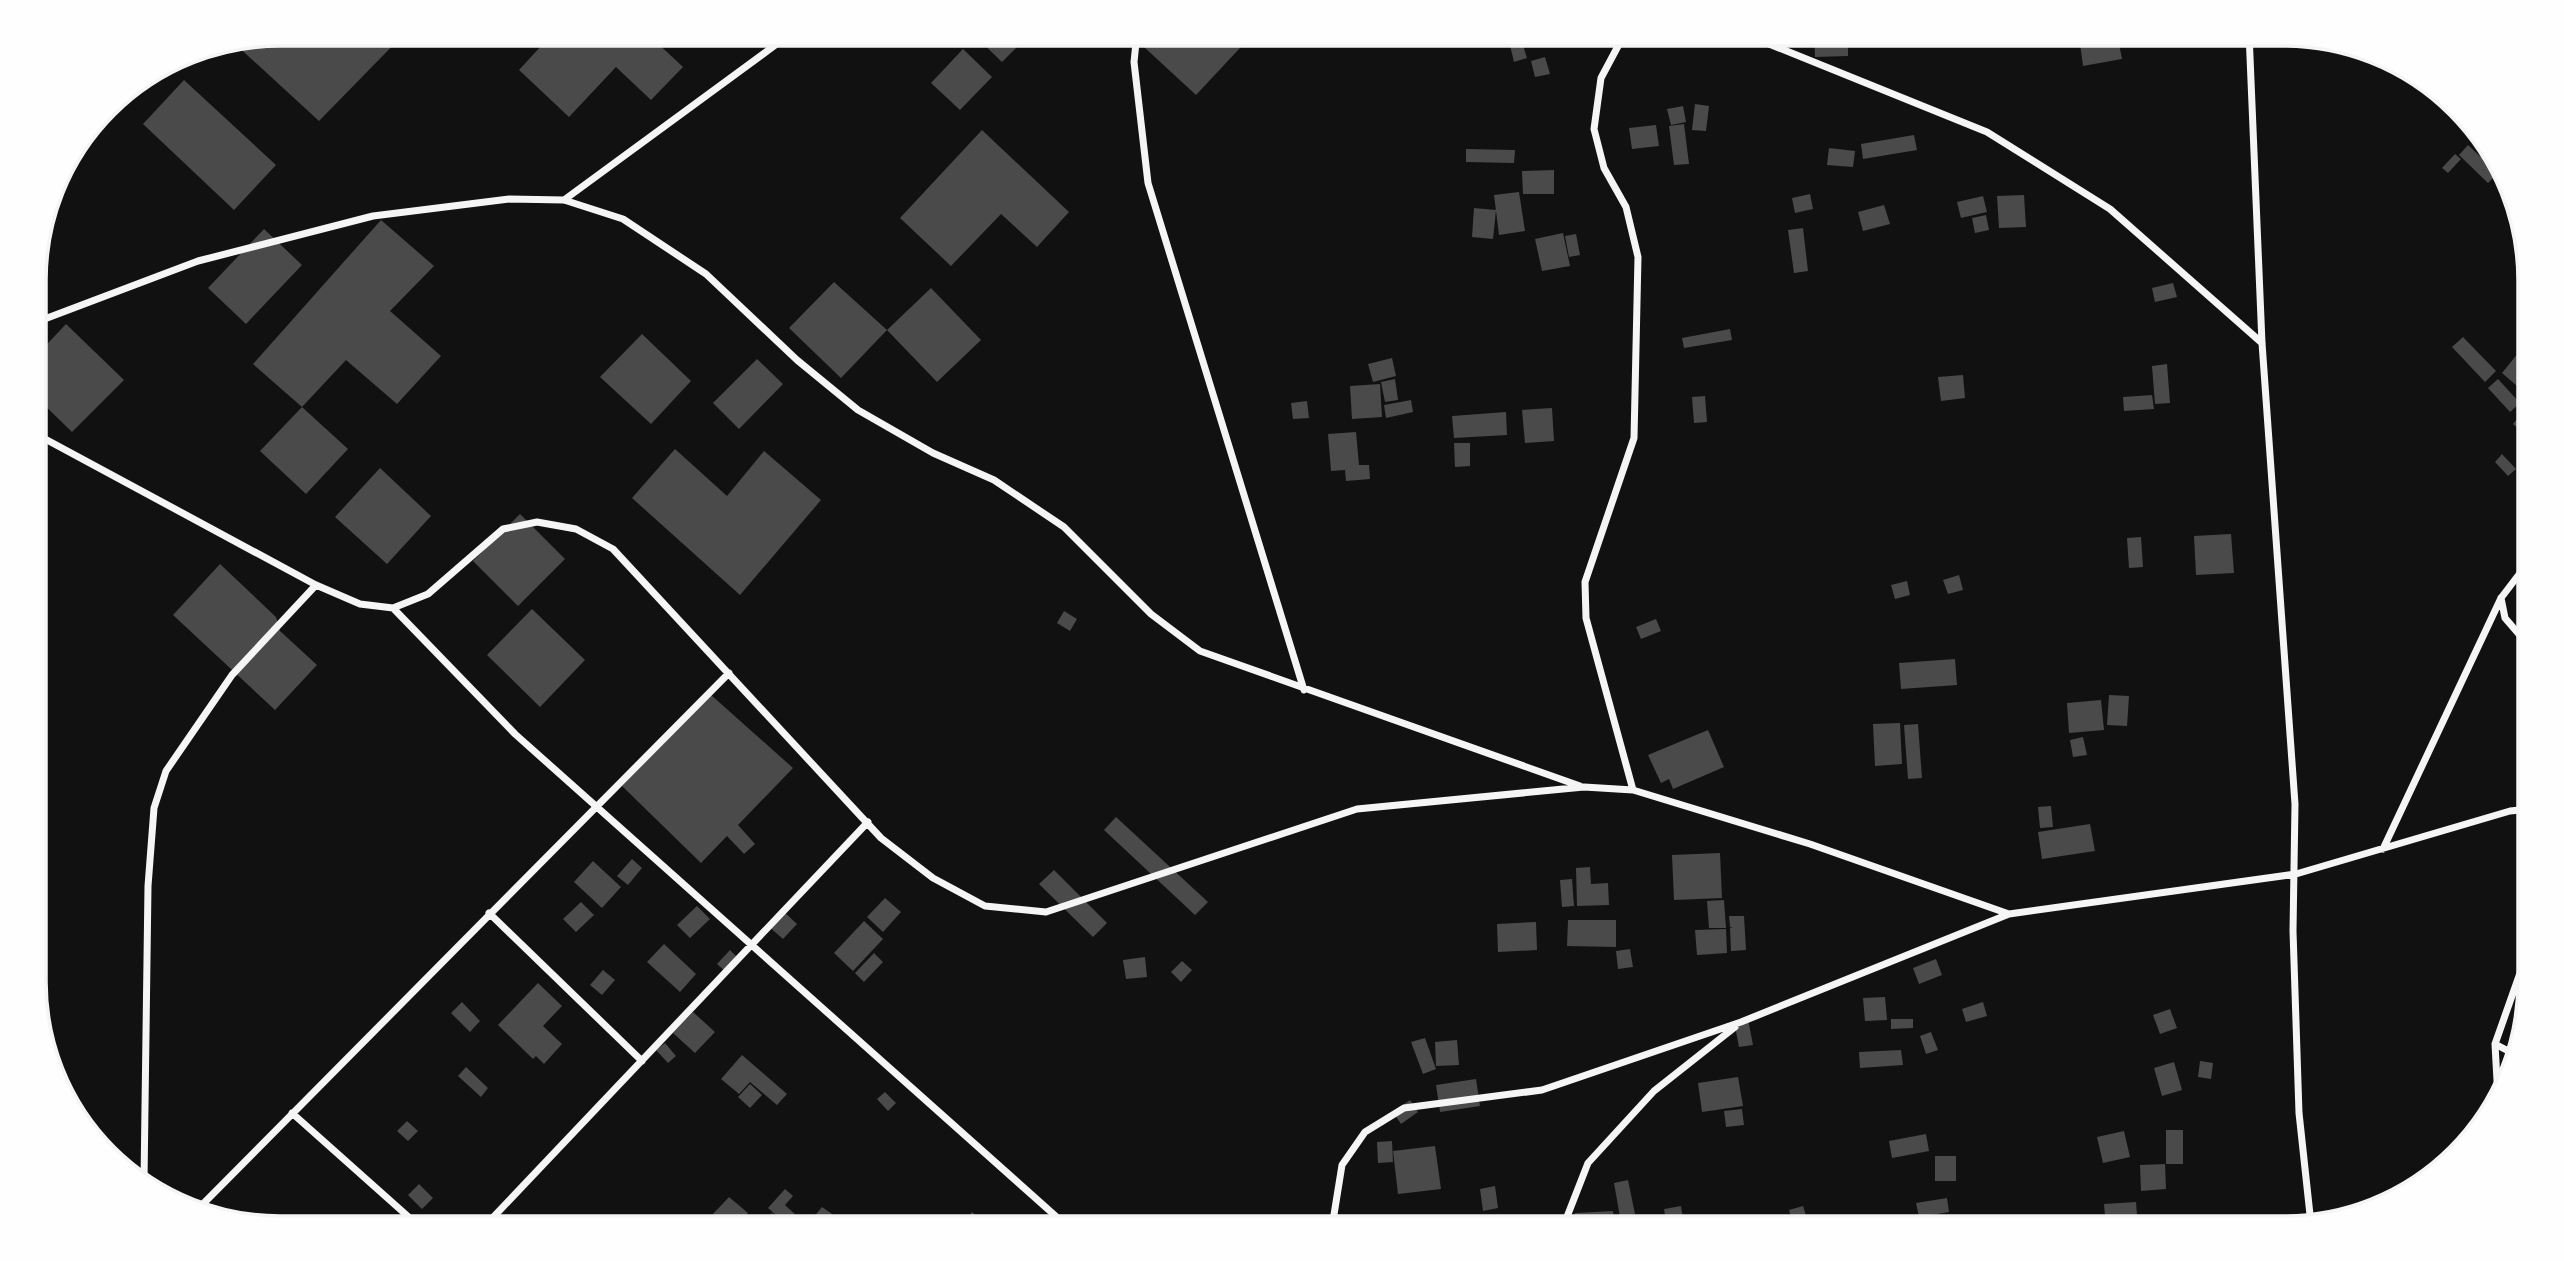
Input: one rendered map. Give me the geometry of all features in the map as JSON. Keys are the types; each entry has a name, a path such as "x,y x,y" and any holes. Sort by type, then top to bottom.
{"street":[{"path":"564,200 775,46"},
{"path":"1136,46 1134,62 1148,183 1304,690"},
{"path":"1618,46 1601,78 1594,129 1604,168 1626,206 1638,257 1634,438 1585,582 1586,618 1633,790"},
{"path":"1774,46 1987,132 2110,209 2262,343"},
{"path":"2250,46 2262,343 2295,804 2296,874 2293,931 2300,1113 2310,1214"},
{"path":"46,318 198,261 373,216 509,199 564,200 622,219 633,226 706,274 797,360 858,410 933,453 994,480 1064,527 1151,614 1200,651 1584,787"},
{"path":"46,439 316,585 360,604 393,608 428,594 503,529 537,522 576,529 613,549 881,838 933,878 985,906 1046,912 1357,809 1584,787 1633,790 1810,844 2009,914"},
{"path":"2383,849 2501,598 2518,576"},
{"path":"144,1172 148,886 153,808 166,771 232,675 316,585"},
{"path":"2501,598 2505,618 2518,633"},
{"path":"393,608 515,734 1055,1216"},
{"path":"204,1203 729,673"},
{"path":"1334,1215 1342,1165 1365,1132 1404,1108 1542,1090 1741,1022 2009,914 2296,874 2518,810"},
{"path":"495,1216 868,822"},
{"path":"489,913 642,1061"},
{"path":"2497,1078 2495,1044 2518,979"},
{"path":"1568,1215 1588,1163 1654,1091 1741,1022"},
{"path":"2495,1044 2508,1051"},
{"path":"292,1114 407,1216"}],"building":[{"path":"264,46 392,46 319,121 241,49"},
{"path":"541,46 661,46 683,67 651,100 616,67 569,117 519,70"},
{"path":"985,46 1018,46 1002,62"},
{"path":"1145,46 1242,46 1196,95"},
{"path":"1510,46 1523,46 1527,58 1514,62"},
{"path":"1815,46 1848,46 1848,56 1815,57"},
{"path":"2080,46 2120,46 2122,59 2083,66"},
{"path":"963,49 992,77 960,110 931,83"},
{"path":"1545,57 1550,74 1535,77 1531,61"},
{"path":"184,80 276,165 234,210 143,124"},
{"path":"1695,104 1709,106 1706,131 1692,130"},
{"path":"1683,106 1686,122 1671,125 1667,109"},
{"path":"1684,124 1689,164 1674,165 1669,126"},
{"path":"1656,125 1659,146 1632,149 1629,128"},
{"path":"982,130 1069,212 1037,247 1001,214 951,266 900,218"},
{"path":"1914,135 1917,150 1863,159 1861,144"},
{"path":"2468,145 2486,162 2494,177 2488,183 2459,155"},
{"path":"1829,148 1855,151 1853,167 1827,165"},
{"path":"1466,149 1515,150 1514,163 1466,162"},
{"path":"2455,154 2461,159 2448,173 2442,168"},
{"path":"1554,170 1554,194 1523,194 1522,171"},
{"path":"1519,192 1525,231 1499,235 1494,195"},
{"path":"1810,194 1813,209 1795,213 1792,198"},
{"path":"2024,195 2026,227 1999,228 1997,196"},
{"path":"1983,196 1987,212 1961,218 1957,202"},
{"path":"1884,205 1890,224 1863,231 1858,212"},
{"path":"1474,208 1496,210 1493,239 1472,237"},
{"path":"1986,215 1989,230 1975,233 1972,218"},
{"path":"381,220 434,266 390,311 441,356 397,404 346,360 302,407 253,364"},
{"path":"1803,228 1808,271 1794,273 1788,230"},
{"path":"264,229 302,265 246,324 208,288"},
{"path":"1563,233 1570,266 1542,271 1535,239"},
{"path":"1576,234 1580,255 1569,257 1565,236"},
{"path":"834,282 887,330 841,378 789,328"},
{"path":"2173,283 2177,297 2155,302 2152,288"},
{"path":"931,288 981,340 937,382 887,330"},
{"path":"66,324 124,380 72,432 46,407 46,345"},
{"path":"1730,329 1732,340 1684,348 1682,338"},
{"path":"642,334 691,381 651,424 600,377"},
{"path":"2463,337 2496,371 2485,382 2452,347"},
{"path":"2518,353 2518,387 2502,373"},
{"path":"1392,358 1396,376 1373,382 1368,364"},
{"path":"757,359 783,384 739,429 713,403"},
{"path":"2167,364 2170,403 2155,404 2152,366"},
{"path":"1963,375 1965,398 1941,401 1938,377"},
{"path":"1395,379 1398,400 1385,402 1381,382"},
{"path":"2498,379 2518,401 2518,405 2510,412 2488,388"},
{"path":"1380,384 1382,417 1352,419 1350,386"},
{"path":"2152,395 2154,409 2124,411 2123,397"},
{"path":"1705,396 1707,422 1694,423 1692,397"},
{"path":"1411,400 1413,412 1386,418 1384,405"},
{"path":"1307,401 1309,418 1293,419 1291,403"},
{"path":"302,407 348,449 306,494 260,451"},
{"path":"1552,408 1554,441 1525,443 1522,410"},
{"path":"1506,412 1507,435 1454,438 1452,416"},
{"path":"1356,432 1359,465 1369,465 1370,479 1346,481 1345,470 1331,471 1328,434"},
{"path":"1454,443 1470,443 1470,466 1455,467"},
{"path":"675,449 727,496 764,451 821,500 740,595 632,498"},
{"path":"2502,454 2516,469 2508,476 2495,462"},
{"path":"380,468 431,516 387,564 335,517"},
{"path":"520,514 565,559 518,606 473,561"},
{"path":"2231,534 2234,573 2196,575 2194,536"},
{"path":"2141,537 2143,567 2129,568 2127,538"},
{"path":"220,564 276,617 280,631 317,665 275,710 173,615"},
{"path":"1959,575 1963,590 1948,594 1943,580"},
{"path":"1907,581 1910,595 1895,599 1891,585"},
{"path":"532,609 585,660 540,707 487,655"},
{"path":"1064,611 1077,619 1070,631 1057,623"},
{"path":"1656,619 1661,631 1641,639 1636,627"},
{"path":"1955,659 1957,685 1901,689 1899,663"},
{"path":"710,694 793,768 738,825 755,844 744,854 727,836 701,863 622,786"},
{"path":"2109,695 2129,696 2127,726 2107,725"},
{"path":"2101,700 2104,730 2069,733 2067,703"},
{"path":"1900,723 1902,764 1875,766 1873,724"},
{"path":"1918,724 1922,778 1908,779 1904,725"},
{"path":"1708,730 1724,767 1673,789 1669,779 1661,783 1648,755"},
{"path":"2083,737 2087,755 2073,757 2070,740"},
{"path":"2051,806 2053,827 2040,828 2038,807"},
{"path":"1116,817 1208,902 1195,915 1104,830"},
{"path":"2090,824 2095,851 2042,859 2038,832"},
{"path":"1720,853 1722,898 1674,900 1672,855"},
{"path":"632,859 642,868 628,885 617,876"},
{"path":"593,861 621,887 602,908 574,882"},
{"path":"1590,867 1591,884 1608,883 1609,905 1577,906 1576,868"},
{"path":"1054,870 1107,923 1093,937 1039,884"},
{"path":"1572,879 1574,906 1562,907 1560,880"},
{"path":"885,898 901,912 883,932 867,917"},
{"path":"1724,900 1726,928 1709,928 1707,901"},
{"path":"581,902 594,915 576,932 563,919"},
{"path":"697,906 710,919 690,938 677,925"},
{"path":"781,909 797,924 783,939 767,925"},
{"path":"1729,916 1744,916 1746,950 1731,951 1730,928 1733,927 1730,927"},
{"path":"1568,920 1616,920 1616,947 1567,946"},
{"path":"864,921 883,939 853,971 834,953"},
{"path":"1536,922 1537,950 1498,952 1497,924"},
{"path":"1726,929 1727,953 1697,955 1695,930"},
{"path":"664,944 696,974 680,992 647,962"},
{"path":"1630,949 1633,967 1618,969 1616,951"},
{"path":"730,950 740,960 727,973 717,964"},
{"path":"874,953 883,962 864,982 855,973"},
{"path":"1145,957 1147,977 1126,979 1123,960"},
{"path":"1936,959 1942,975 1919,984 1913,968"},
{"path":"1182,961 1192,970 1181,982 1171,972"},
{"path":"603,970 615,980 602,995 590,985"},
{"path":"538,983 562,1006 543,1026 562,1044 544,1064 536,1056 533,1059 498,1025"},
{"path":"1885,997 1887,1020 1865,1021 1863,998"},
{"path":"462,1002 480,1021 470,1032 451,1013"},
{"path":"1983,1002 1987,1016 1966,1022 1962,1009"},
{"path":"2170,1009 2177,1028 2160,1034 2153,1015"},
{"path":"693,1012 715,1032 695,1053 673,1033"},
{"path":"1748,1019 1753,1045 1739,1047 1734,1021"},
{"path":"1891,1019 1913,1019 1913,1028 1891,1029"},
{"path":"1931,1032 1938,1050 1926,1054 1920,1036"},
{"path":"1425,1038 1436,1069 1423,1074 1411,1042"},
{"path":"1457,1040 1459,1065 1436,1066 1435,1042"},
{"path":"665,1043 676,1056 668,1063 656,1050"},
{"path":"1901,1050 1903,1065 1860,1068 1859,1052"},
{"path":"742,1055 787,1094 777,1105 750,1082 739,1094 721,1079"},
{"path":"2200,1061 2213,1063 2211,1079 2198,1077"},
{"path":"2174,1062 2182,1090 2162,1096 2154,1068"},
{"path":"466,1067 488,1088 481,1097 458,1076"},
{"path":"1738,1077 1743,1106 1702,1112 1698,1083"},
{"path":"1476,1079 1480,1106 1440,1112 1436,1085"},
{"path":"750,1084 762,1095 750,1108 738,1097"},
{"path":"885,1092 896,1103 888,1111 877,1099"},
{"path":"1410,1100 1418,1112 1401,1124 1393,1112"},
{"path":"1742,1109 1744,1125 1726,1127 1724,1111"},
{"path":"407,1121 418,1131 408,1141 397,1131"},
{"path":"2166,1130 2183,1130 2183,1164 2166,1164"},
{"path":"2124,1131 2130,1157 2103,1163 2097,1137"},
{"path":"1926,1134 1929,1151 1892,1158 1889,1141"},
{"path":"1392,1141 1393,1162 1378,1163 1377,1142"},
{"path":"1435,1146 1441,1189 1398,1194 1393,1151"},
{"path":"1935,1156 1956,1156 1956,1181 1935,1181"},
{"path":"2165,1164 2166,1189 2141,1191 2140,1165"},
{"path":"1628,1180 1635,1214 1620,1215 1614,1183"},
{"path":"419,1184 433,1198 422,1209 408,1195"},
{"path":"1495,1186 1498,1208 1483,1211 1480,1189"},
{"path":"785,1189 793,1196 785,1205 797,1216 777,1216 768,1208"},
{"path":"729,1197 748,1213 745,1216 713,1214"},
{"path":"1947,1198 1949,1212 1919,1215 1916,1203"},
{"path":"2136,1202 2137,1215 2105,1215 2104,1204"},
{"path":"1681,1206 1682,1215 1665,1215 1664,1209"},
{"path":"1803,1206 1806,1215 1791,1215 1789,1210"},
{"path":"822,1207 832,1214 831,1216 815,1216"},
{"path":"1613,1211 1613,1215 1575,1215 1575,1213"}]}
